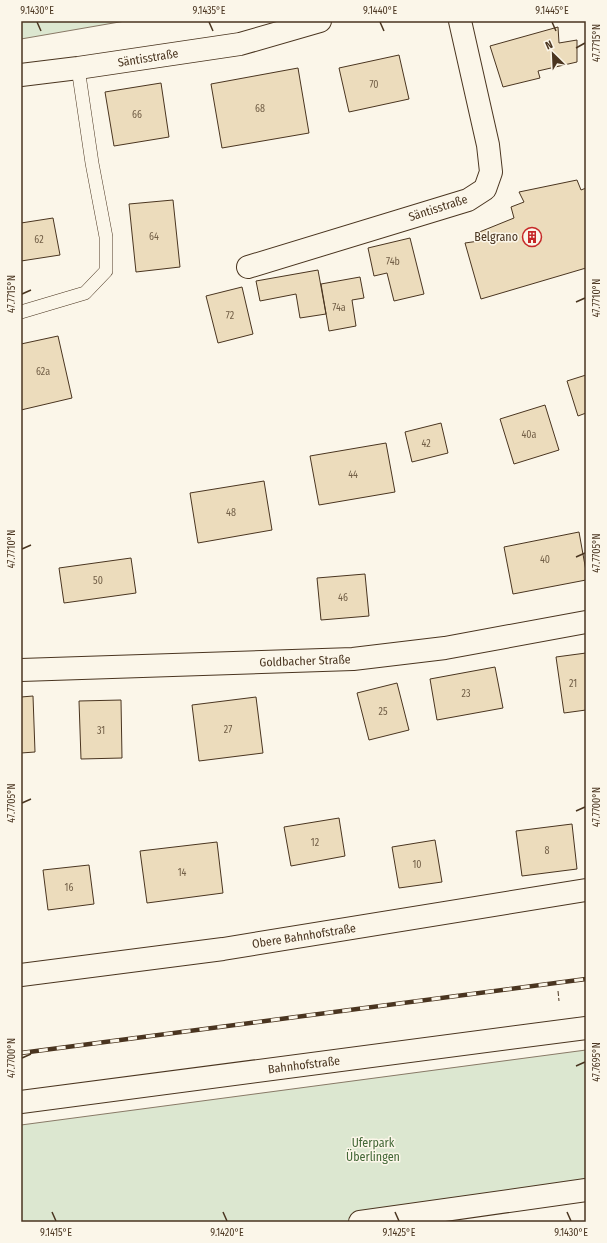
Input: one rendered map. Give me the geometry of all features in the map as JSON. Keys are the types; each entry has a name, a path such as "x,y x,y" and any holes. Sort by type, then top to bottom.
{"street":[{"name":"Säntisstraße","path":"21,76 240,44 320,21"},
{"name":"Säntisstraße","path":"248,267 468,200 484,188 491,172 488,145 460,21"},
{"name":"Goldbacher Straße","path":"21,670 352,659 445,648 586,622"},
{"name":"Obere Bahnhofstraße","path":"21,975 223,949 586,890"},
{"name":"Bahnhofstraße","path":"21,1102 586,1028"},
{"path":"360,1222 586,1190"}],"lane":[{"path":"21,312 85,293 106,271 106,237 92,163 78,68"}],"green space":[{"path":"21,21 125,21 21,39"},
{"name":"Uferpark Überlingen","path":"586,1050 586,1190 374,1222 21,1222 21,1125"}],"building":[{"path":"558,27 559,43 577,40 577,62 538,71 540,78 503,87 490,46"},
{"path":"399,55 409,99 349,112 339,68"},
{"path":"298,68 309,133 222,148 211,84"},
{"path":"161,83 169,137 114,146 105,92"},
{"name":"Belgrano","path":"577,180 581,190 586,188 586,268 481,299 465,243 479,241 477,233 514,218 511,207 524,202 519,192"},
{"path":"173,200 180,267 136,272 129,204"},
{"path":"53,218 60,255 21,261 21,223"},
{"path":"410,238 424,294 394,301 387,273 374,276 368,248"},
{"path":"318,270 326,314 300,318 296,294 260,301 256,281"},
{"path":"360,277 364,298 352,300 356,326 329,331 321,284"},
{"path":"242,287 253,334 218,343 206,296"},
{"path":"58,336 72,398 21,410 21,344"},
{"path":"586,375 586,413 578,416 567,381"},
{"path":"545,405 559,450 514,464 500,419"},
{"path":"441,423 448,453 412,462 405,432"},
{"path":"386,443 395,492 319,505 310,456"},
{"path":"264,481 272,530 198,543 190,493"},
{"path":"579,532 586,571 586,580 513,594 504,547"},
{"path":"131,558 136,593 64,603 59,568"},
{"path":"365,574 369,616 321,620 317,578"},
{"path":"586,653 586,710 564,713 556,657"},
{"path":"495,667 503,708 437,720 430,679"},
{"path":"397,683 409,730 369,740 357,693"},
{"path":"33,696 35,752 21,753 21,697"},
{"path":"256,697 263,753 199,761 192,705"},
{"path":"121,700 122,758 81,759 79,701"},
{"path":"339,818 345,856 291,866 284,827"},
{"path":"572,824 577,869 522,876 516,831"},
{"path":"435,840 442,882 399,888 392,847"},
{"path":"217,842 223,893 147,903 140,851"},
{"path":"89,865 94,904 48,910 43,870"}],"railway":[{"path":"21,1053 586,979"}],"fence":[{"path":"558,991 559,1001"}],"place":[{"name":"Belgrano","path":"532,237"}]}
